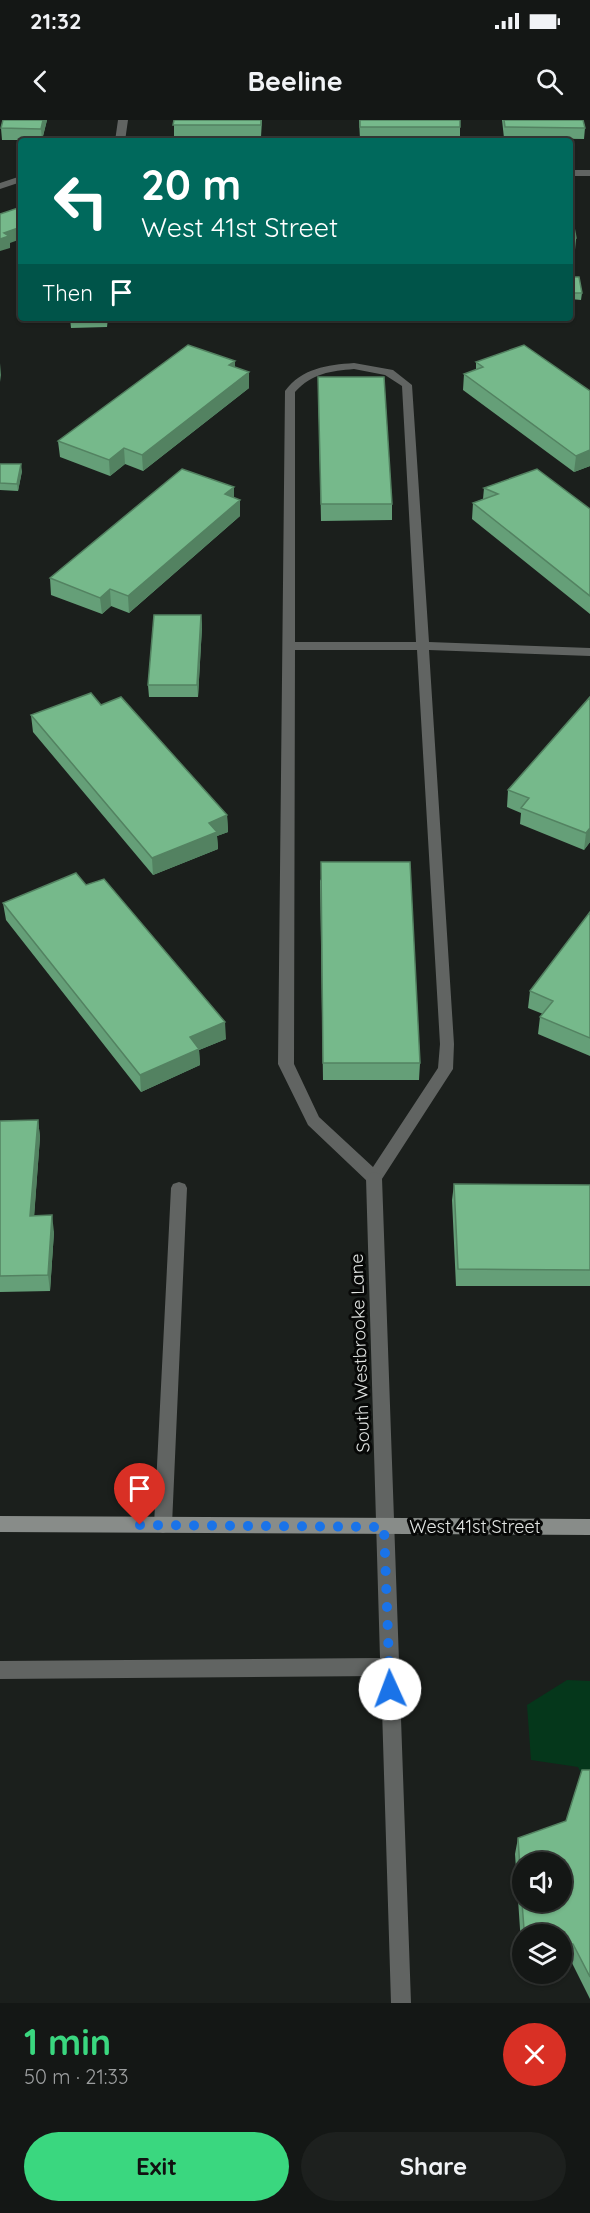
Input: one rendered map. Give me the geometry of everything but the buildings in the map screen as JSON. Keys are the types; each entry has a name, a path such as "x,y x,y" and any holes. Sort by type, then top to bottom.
{"main road":[{"name":"West 41st Street","path":"0,1524 590,1527"}],"street":[{"path":"120,138 123,120"},
{"path":"573,173 590,173"},
{"path":"0,186 18,180"},
{"path":"354,366 396,374 407,385 422,646 447,1044 445,1070 374,1178 313,1121 286,1064 290,391 300,377 354,366"},
{"path":"289,646 422,646 590,652"},
{"name":"South Westbrooke Lane","path":"374,1178 400,2003"},
{"path":"163,1525 179,1188"},
{"path":"0,1670 389,1667"}],"green space":[{"path":"567,1680 590,1681 590,1779 584,1779 578,1767 531,1760 527,1705"}],"route":[{"path":"140,1525 384,1527 390,1689"}]}
